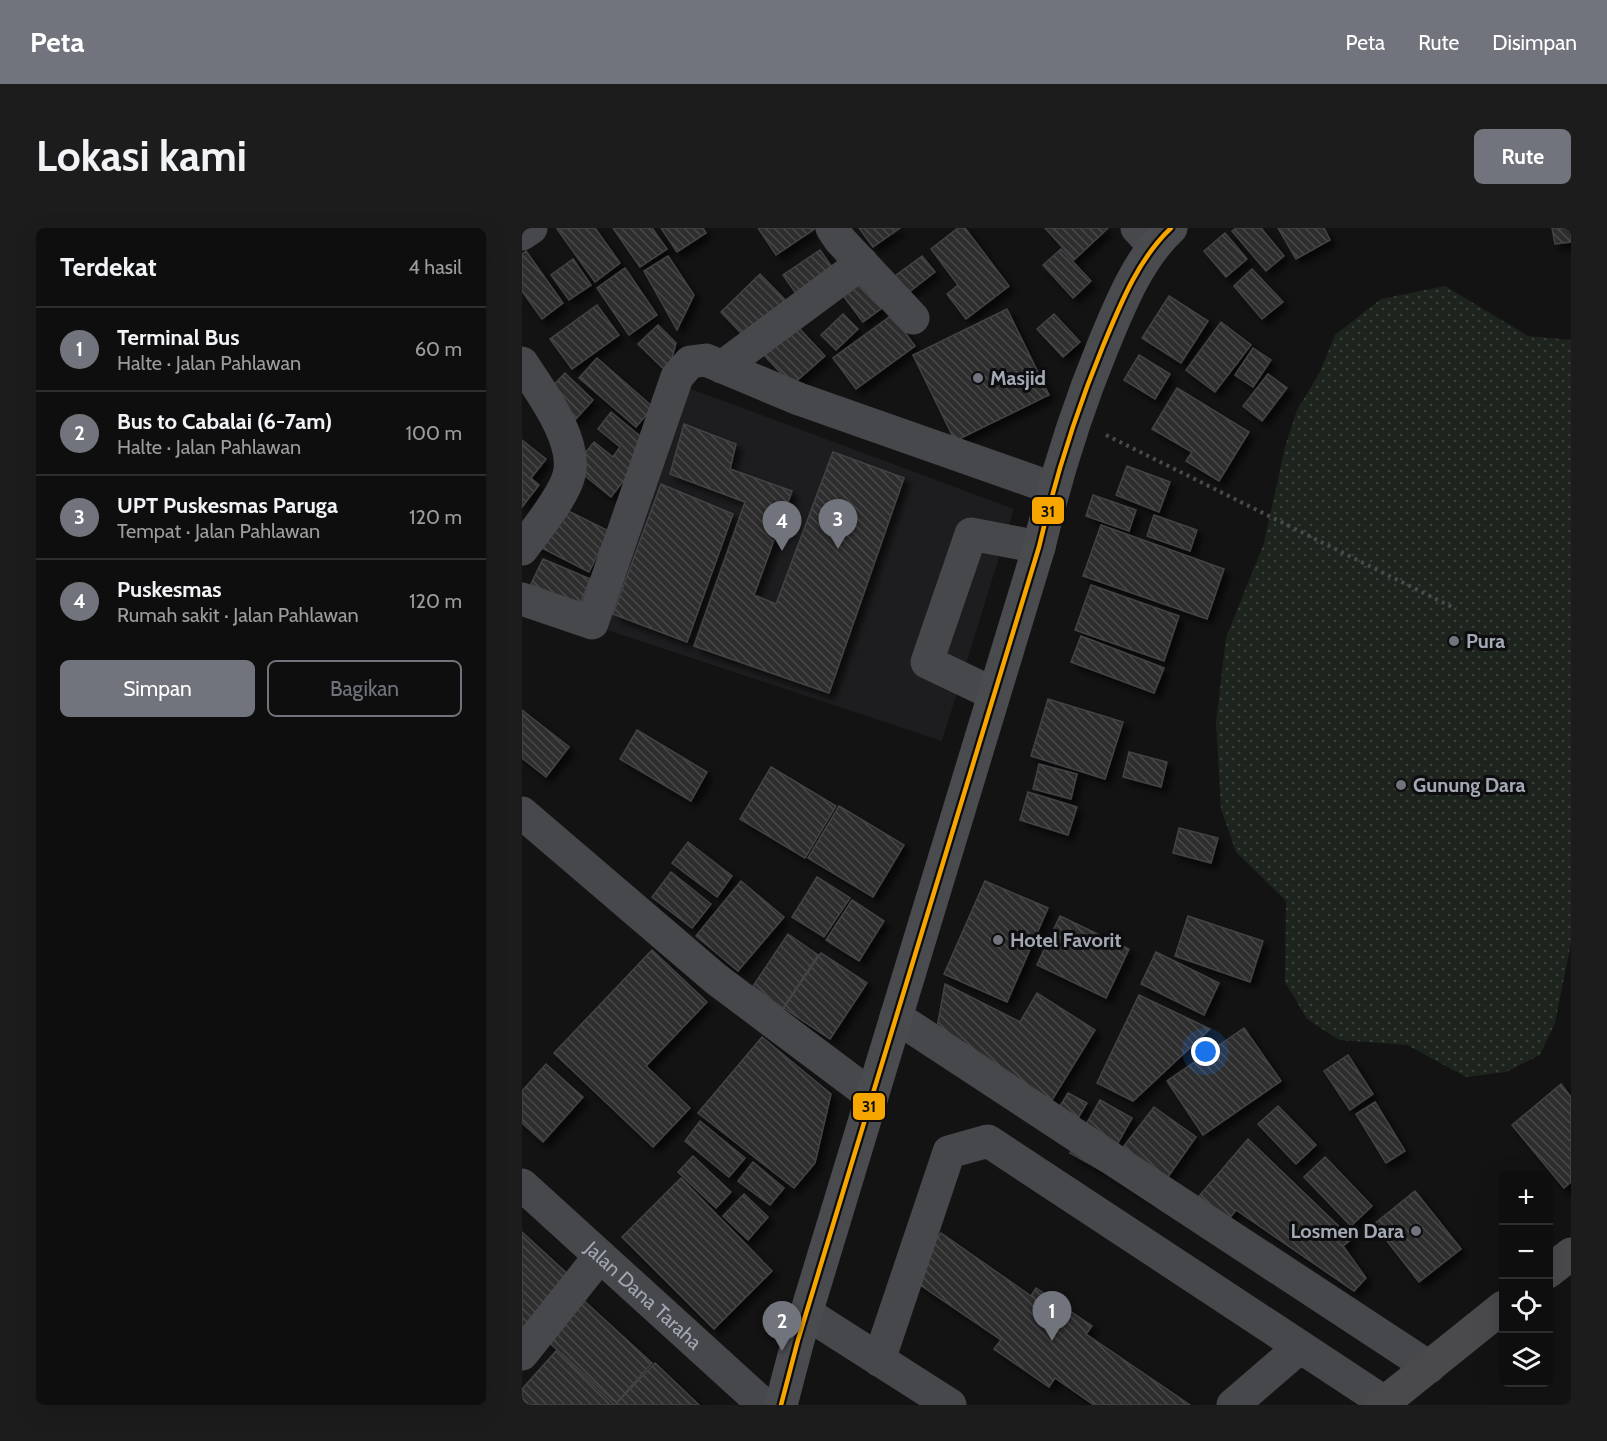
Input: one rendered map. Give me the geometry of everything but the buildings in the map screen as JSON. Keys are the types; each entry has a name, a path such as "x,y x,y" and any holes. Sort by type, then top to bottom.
{"highway":[{"path":"1553,1268 1571,1254"},
{"path":"1383,1404 1499,1310"}],"main road":[{"path":"781,1405 806,1313 1039,547 1052,488 1073,419 1118,309 1153,234"}],"street":[{"path":"832,228 914,318"},
{"path":"722,367 862,263"},
{"path":"522,599 592,622 678,377 690,362 706,360 799,399 1052,488"},
{"path":"522,363 565,435 572,462 569,477 522,549"},
{"path":"994,694 927,662 971,534 1039,547"},
{"path":"522,813 716,979 872,1096"},
{"path":"896,1017 1429,1367"},
{"path":"879,1360 949,1152 988,1141 1383,1404"},
{"name":"Jalan Dana Taraha","path":"522,1185 764,1405"},
{"path":"522,1354 600,1256"},
{"path":"806,1313 950,1405"},
{"path":"1233,1405 1300,1347"}],"path":[{"path":"1073,419 1456,609"}],"shaded area":[{"path":"1445,286 1528,336 1571,340 1571,943 1555,1023 1540,1055 1506,1072 1466,1077 1407,1045 1339,1040 1307,1019 1285,982 1286,901 1236,852 1221,809 1216,722 1226,638 1264,543 1285,447 1297,410 1320,372 1335,335 1381,299"},
{"path":"683,386 1014,509 942,741 604,629"}],"transit line":[{"name":"31","path":"781,1405 798,1340 1039,547 1075,420 1103,346 1131,283 1159,240 1171,228"}],"place":[{"name":"Masjid","path":"978,378"},
{"name":"UPT Puskesmas Paruga","path":"838,549"},
{"name":"Puskesmas","path":"782,551"},
{"name":"Pura","path":"1454,641"},
{"name":"Gunung Dara","path":"1401,785"},
{"name":"Hotel Favorit","path":"998,940"},
{"name":"Losmen Dara","path":"1416,1231"},
{"name":"Terminal Bus","path":"1052,1341"},
{"name":"Bus to Cabalai (6-7am)","path":"782,1351"}]}
